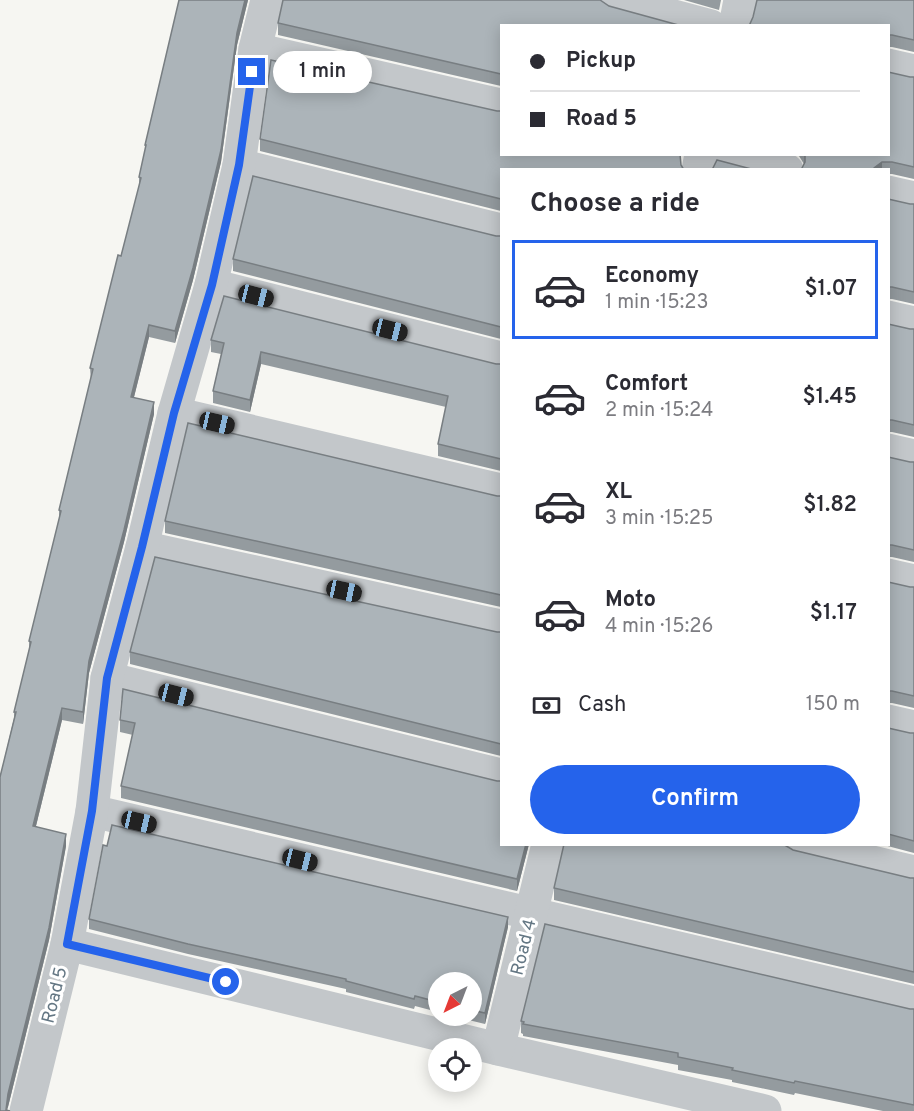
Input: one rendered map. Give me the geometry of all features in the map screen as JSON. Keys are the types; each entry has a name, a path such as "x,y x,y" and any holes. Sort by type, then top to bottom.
{"street":[{"name":"Road 5","path":"26,1111 67,944 92,811 107,678 142,547 174,413 212,285 239,165 255,48 267,0"},
{"path":"614,0 704,24"},
{"path":"735,24 740,0"},
{"path":"255,48 500,105"},
{"path":"890,65 914,71"},
{"path":"728,156 779,168"},
{"path":"239,165 500,230"},
{"path":"890,192 914,198"},
{"path":"212,285 500,358"},
{"path":"890,317 914,323"},
{"path":"174,413 500,489"},
{"path":"890,450 914,456"},
{"path":"142,547 500,626"},
{"path":"890,575 914,581"},
{"path":"107,678 500,775"},
{"path":"890,722 914,728"},
{"path":"92,811 914,1003"},
{"name":"Road 4","path":"498,1049 548,846"},
{"path":"805,846 914,872"},
{"path":"67,944 498,1049 765,1111"}],"building":[{"path":"179,0 245,0 237,33 221,150 193,268 175,331 149,325 131,397 154,402 124,530 89,661 83,712 62,708 33,826 66,834 49,928 8,1094 6,1110 10,1111 0,1111 0,777 31,642 29,641 93,369 90,368 118,255 121,256 141,178 139,177 145,145"},
{"path":"283,0 600,0 609,6 675,24 500,24 500,74 278,23"},
{"path":"757,0 914,0 914,40 890,35 890,24 750,24"},
{"path":"271,60 500,111 500,156 680,156 683,168 500,168 500,199 260,139"},
{"path":"890,72 914,77 914,167 882,162 874,168 802,168 805,156 890,156"},
{"path":"717,160 747,168 713,168"},
{"path":"253,176 500,236 500,327 233,259"},
{"path":"890,199 914,204 914,292 890,287"},
{"path":"224,296 500,364 500,459 438,444 448,396 261,352 250,400 213,391 224,343 211,340"},
{"path":"890,324 914,329 914,425 890,420"},
{"path":"188,423 500,496 500,595 165,521"},
{"path":"890,457 914,462 914,550 890,545"},
{"path":"155,557 500,632 500,744 130,652"},
{"path":"890,582 914,587 914,696 890,691"},
{"path":"123,689 500,781 500,846 525,846 517,879 121,786 135,723 120,720"},
{"path":"890,728 914,733 914,841 890,835"},
{"path":"112,825 508,917 485,1013 482,1012 482,972 428,972 428,999 415,996 414,999 346,981 346,979 188,944 89,919 103,845 107,846"},
{"path":"564,846 786,846 793,850 914,878 914,972 554,888"},
{"path":"545,924 914,1009 914,1105 732,1070 733,1068 678,1057 678,1053 523,1024 524,1022 521,1021"}],"route":[{"path":"226,982 67,944 92,811 107,678 142,547 174,413 212,285 239,165 252,72"}]}
